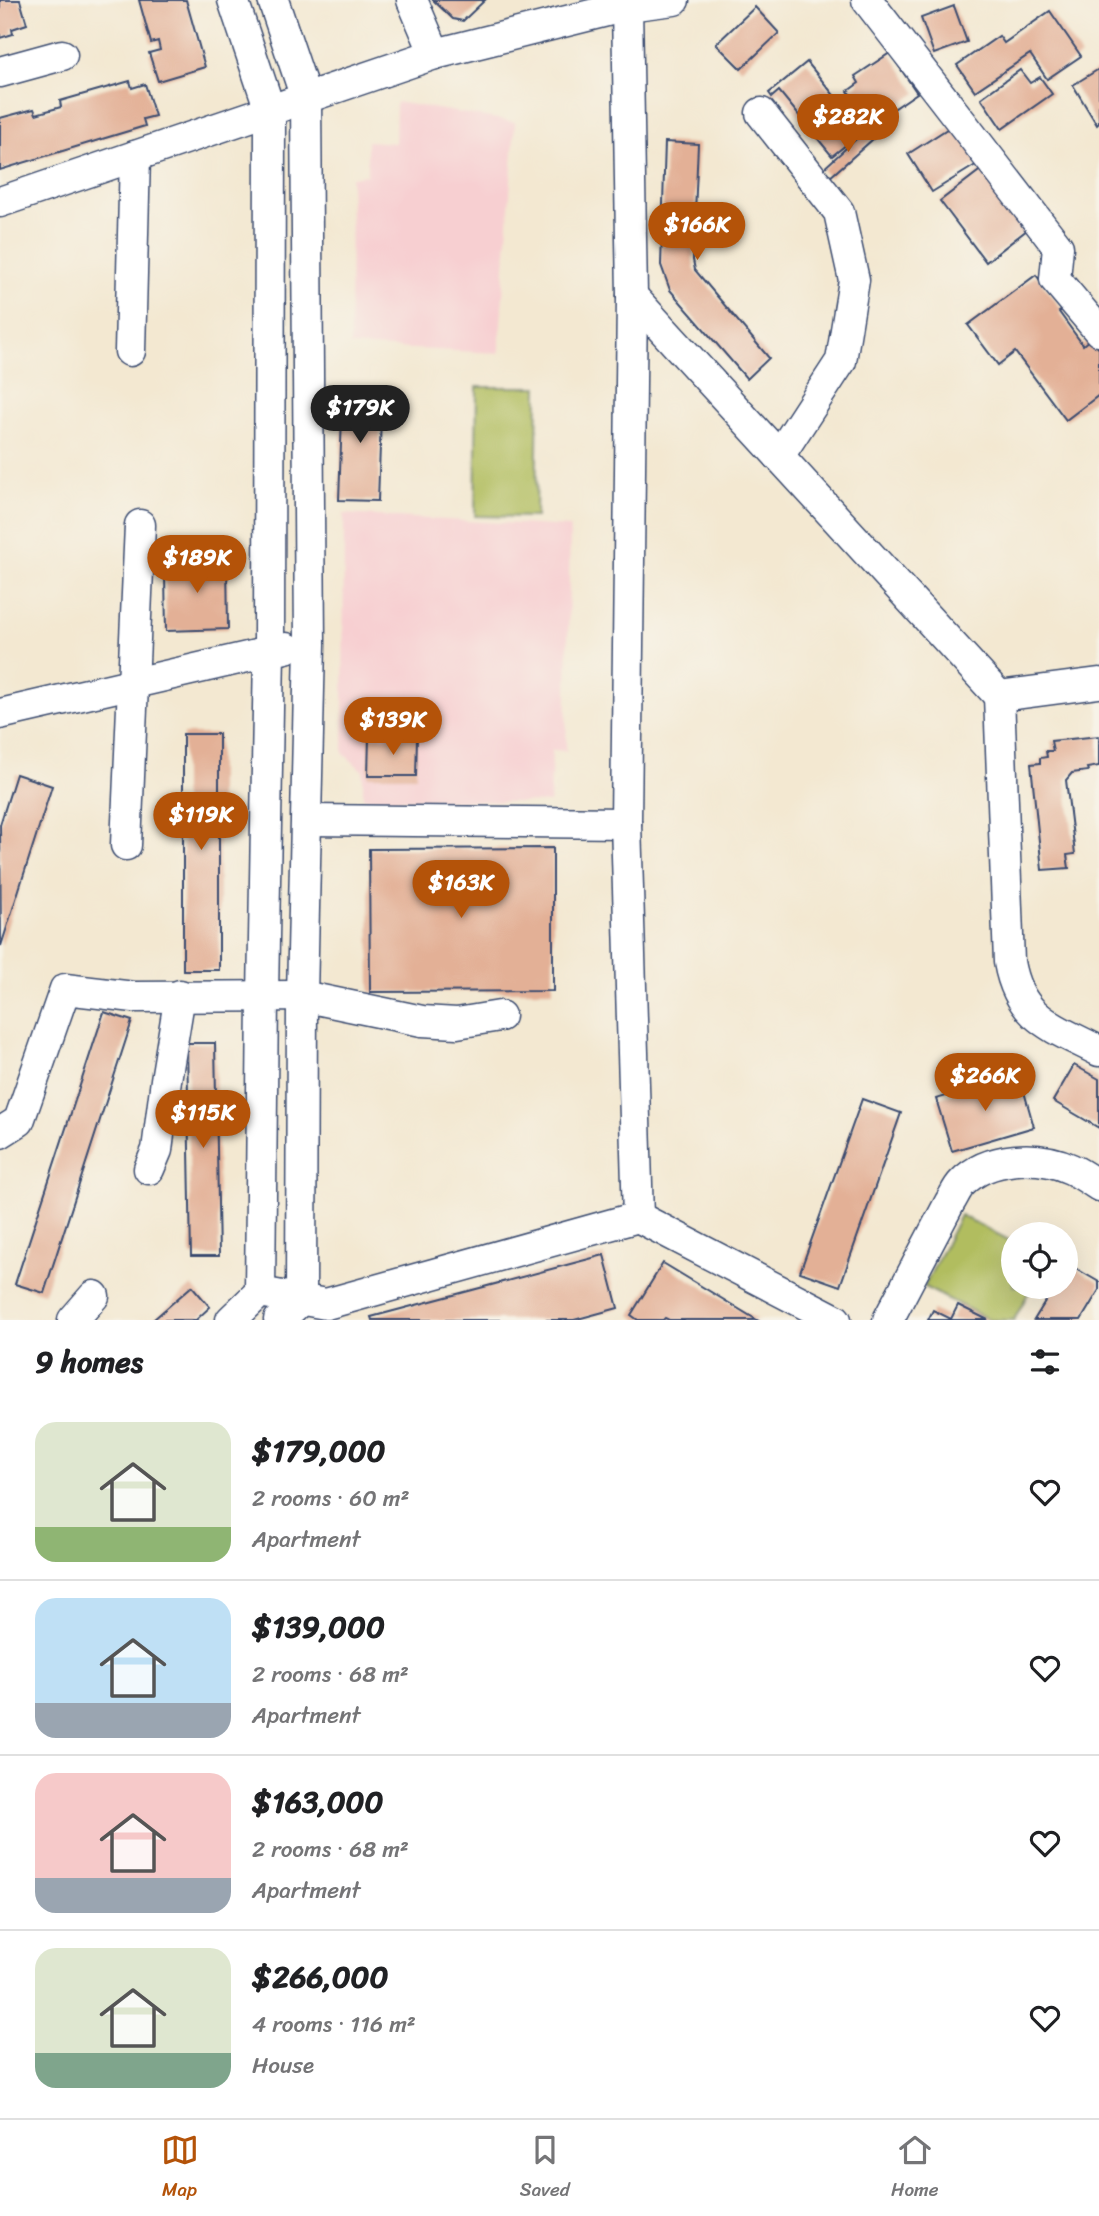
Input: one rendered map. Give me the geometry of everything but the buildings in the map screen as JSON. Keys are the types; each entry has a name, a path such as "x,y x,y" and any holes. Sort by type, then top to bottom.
{"street":[{"path":"232,1320 260,1292 269,651 270,110 233,0"},
{"path":"273,0 306,98 310,644 302,1116 309,1311"},
{"path":"412,0 435,54"},
{"path":"0,202 435,54 627,6 674,0"},
{"path":"867,0 1058,247 1055,279 1099,331"},
{"path":"627,6 632,296 626,823 638,1217"},
{"path":"0,72 62,55"},
{"path":"761,113 839,212 854,280 841,361 779,456"},
{"path":"130,351 135,156"},
{"path":"632,296 999,696 1009,962 1012,979 1018,995 1028,1009 1041,1020 1099,1051"},
{"path":"126,845 140,524"},
{"path":"0,714 269,651 310,644"},
{"path":"999,696 1099,683"},
{"path":"307,820 626,823"},
{"path":"0,1133 19,1121 65,989 134,997 302,996 422,1021 457,1023 500,1016"},
{"path":"149,1169 157,1150 180,995"},
{"path":"261,1121 302,1116"},
{"path":"888,1320 950,1202 962,1183 981,1170 1009,1160 1040,1160 1070,1168 1099,1186"},
{"path":"260,1292 309,1311 638,1217 836,1320"},
{"path":"73,1320 94,1296"}],"shaded area":[{"path":"396,102 515,122 499,353 350,346 351,177 367,175 367,141 395,143"},
{"path":"344,514 570,527 566,751 552,750 550,803 363,798 363,771 343,753"}],"green space":[{"path":"477,387 538,387 536,517 475,516"},
{"path":"960,1215 1001,1236 1001,1299 1025,1299 1014,1320 990,1320 924,1287"}]}
